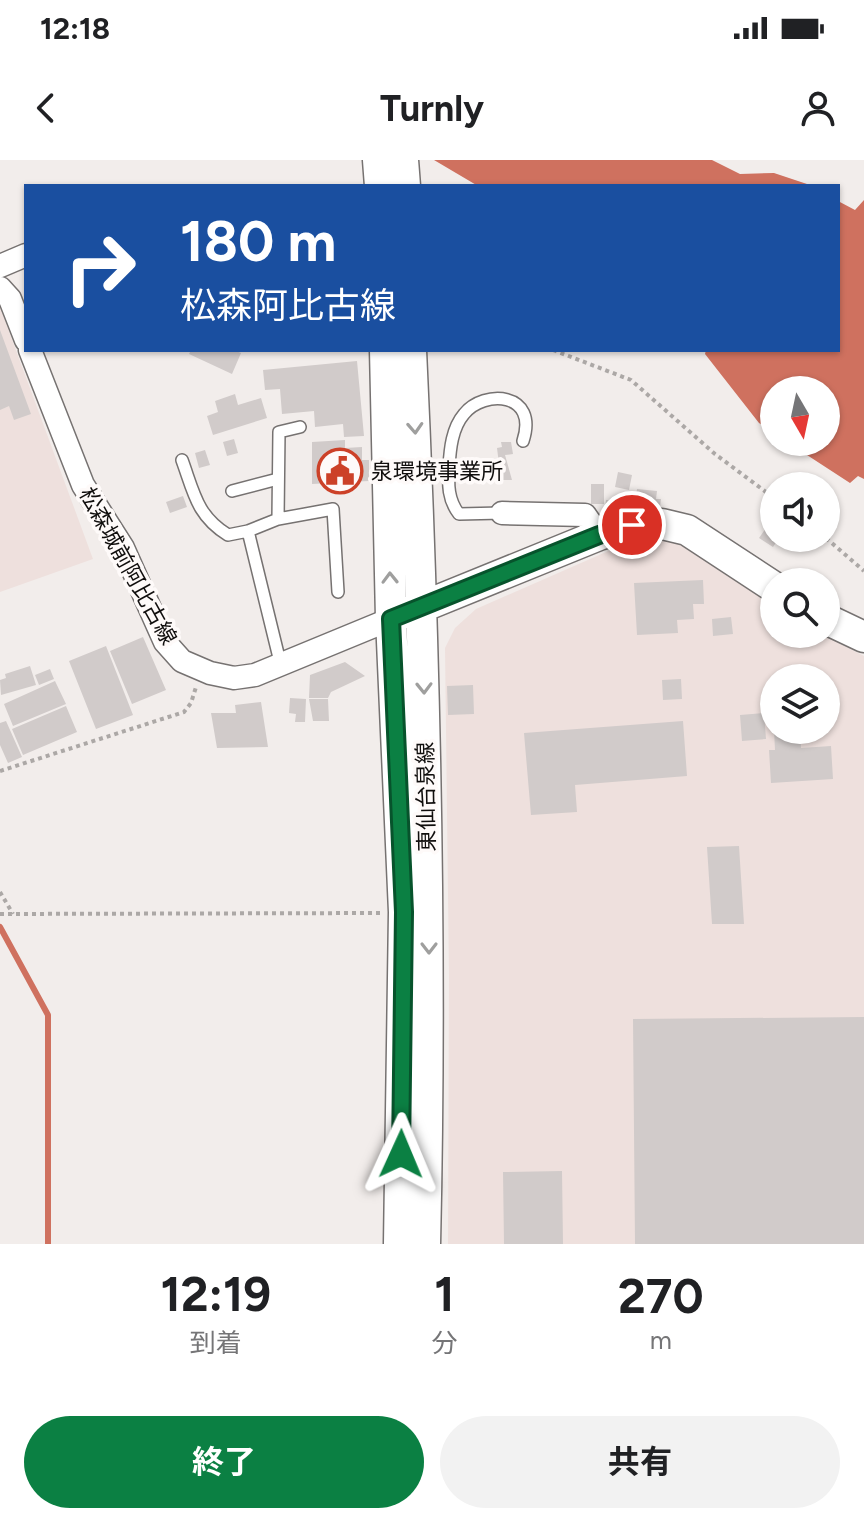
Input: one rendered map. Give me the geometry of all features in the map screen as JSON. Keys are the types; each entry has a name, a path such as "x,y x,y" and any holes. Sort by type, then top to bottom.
{"street":[{"path":"378,160 380,184"},
{"path":"403,160 405,184"},
{"path":"0,266 24,256"},
{"path":"0,288 10,299 24,335"},
{"name":"松森城前阿比古線","path":"31,352 83,485 123,548 165,642 182,661 234,678 281,667 391,619"},
{"path":"385,352 391,619 404,912 399,1244"},
{"name":"東仙台泉線","path":"411,352 423,606 430,1060 425,1244"},
{"path":"502,513 585,515 599,535"},
{"path":"391,619 599,535 632,525 662,524 687,530 760,578"},
{"path":"840,626 864,637"}],"lane":[{"path":"502,513 459,514 451,503 451,442 462,415 476,403 496,400 516,403 525,411 528,425 523,441"},
{"path":"278,519 279,432 300,427"},
{"path":"182,460 199,510 212,526 228,535 278,519 333,509 338,592"},
{"path":"232,491 278,479"},
{"path":"248,531 281,667"}],"path":[{"path":"558,352 631,380 715,454 760,488"},
{"path":"840,550 864,571"},
{"path":"0,771 184,712 191,703 201,669"},
{"path":"0,892 13,914"},
{"path":"2,914 404,912"}],"shaded area":[{"path":"434,160 712,160 740,174 774,173 807,184 475,184"},
{"path":"864,200 864,479 858,476 850,483 840,476 840,472 833,472 809,456 840,456 840,376 760,376 760,424 705,354 840,352 840,202 855,210"},
{"path":"0,307 93,559 0,592"},
{"path":"659,535 677,541 760,593 760,648 840,648 840,643 864,656 864,1244 448,1244 445,648 455,628 476,609 638,538"}],"building":[{"path":"0,330 31,414 14,420 9,406 0,410"},
{"path":"190,352 241,353 232,374"},
{"path":"357,361 364,436 344,437 343,424 315,427 314,411 282,414 280,389 265,390 263,370"},
{"path":"235,394 238,405 261,398 267,418 213,435 207,416 218,412 215,401"},
{"path":"234,439 238,453 227,456 223,442"},
{"name":"泉環境事業所","path":"345,440 345,448 362,447 362,460 369,460 369,481 312,484 312,442"},
{"path":"501,442 511,442 513,454 505,455 512,480 501,480 497,448 502,447"},
{"path":"205,450 210,465 199,468 195,453"},
{"path":"618,472 632,475 629,490 615,487"},
{"path":"591,484 604,484 604,504 591,504"},
{"path":"637,489 657,491 656,499 661,499 659,515 634,512"},
{"path":"183,496 187,507 170,513 166,502"},
{"path":"606,500 629,501 628,514 605,512"},
{"path":"703,580 704,604 693,604 694,619 677,620 678,633 637,635 634,583"},
{"path":"731,617 733,634 713,636 712,619"},
{"path":"143,637 166,690 132,704 110,651"},
{"path":"106,646 133,715 96,729 69,661"},
{"path":"345,662 365,676 331,692 328,698 309,698 310,675"},
{"path":"30,666 36,685 1,695 0,680 6,678 5,674"},
{"path":"50,669 54,679 39,685 35,675"},
{"path":"681,679 682,699 663,700 662,680"},
{"path":"55,681 66,704 13,726 4,704"},
{"path":"473,685 474,714 448,715 447,686"},
{"path":"290,698 306,699 305,722 295,722 296,714 289,713"},
{"path":"309,699 328,699 329,721 313,721"},
{"path":"261,702 268,747 217,748 211,713 236,713 235,705"},
{"path":"66,706 77,732 23,755 12,729"},
{"path":"760,713 760,740 742,741 740,715"},
{"path":"6,721 22,757 8,763 0,745 0,723"},
{"path":"683,721 687,776 575,785 577,812 531,815 524,733"},
{"path":"775,744 801,744 801,748 831,746 833,779 771,783 769,750 775,750"},
{"path":"739,846 744,924 712,924 707,847"},
{"path":"864,1017 864,1244 635,1244 633,1019"},
{"path":"562,1171 563,1244 504,1244 503,1172"}],"waterway":[{"path":"0,927 48,1015 48,1244"}],"place":[{"name":"泉環境事業所","path":"340,471"}],"route":[{"path":"401,1154 404,912 391,619 599,535 632,525"}]}
